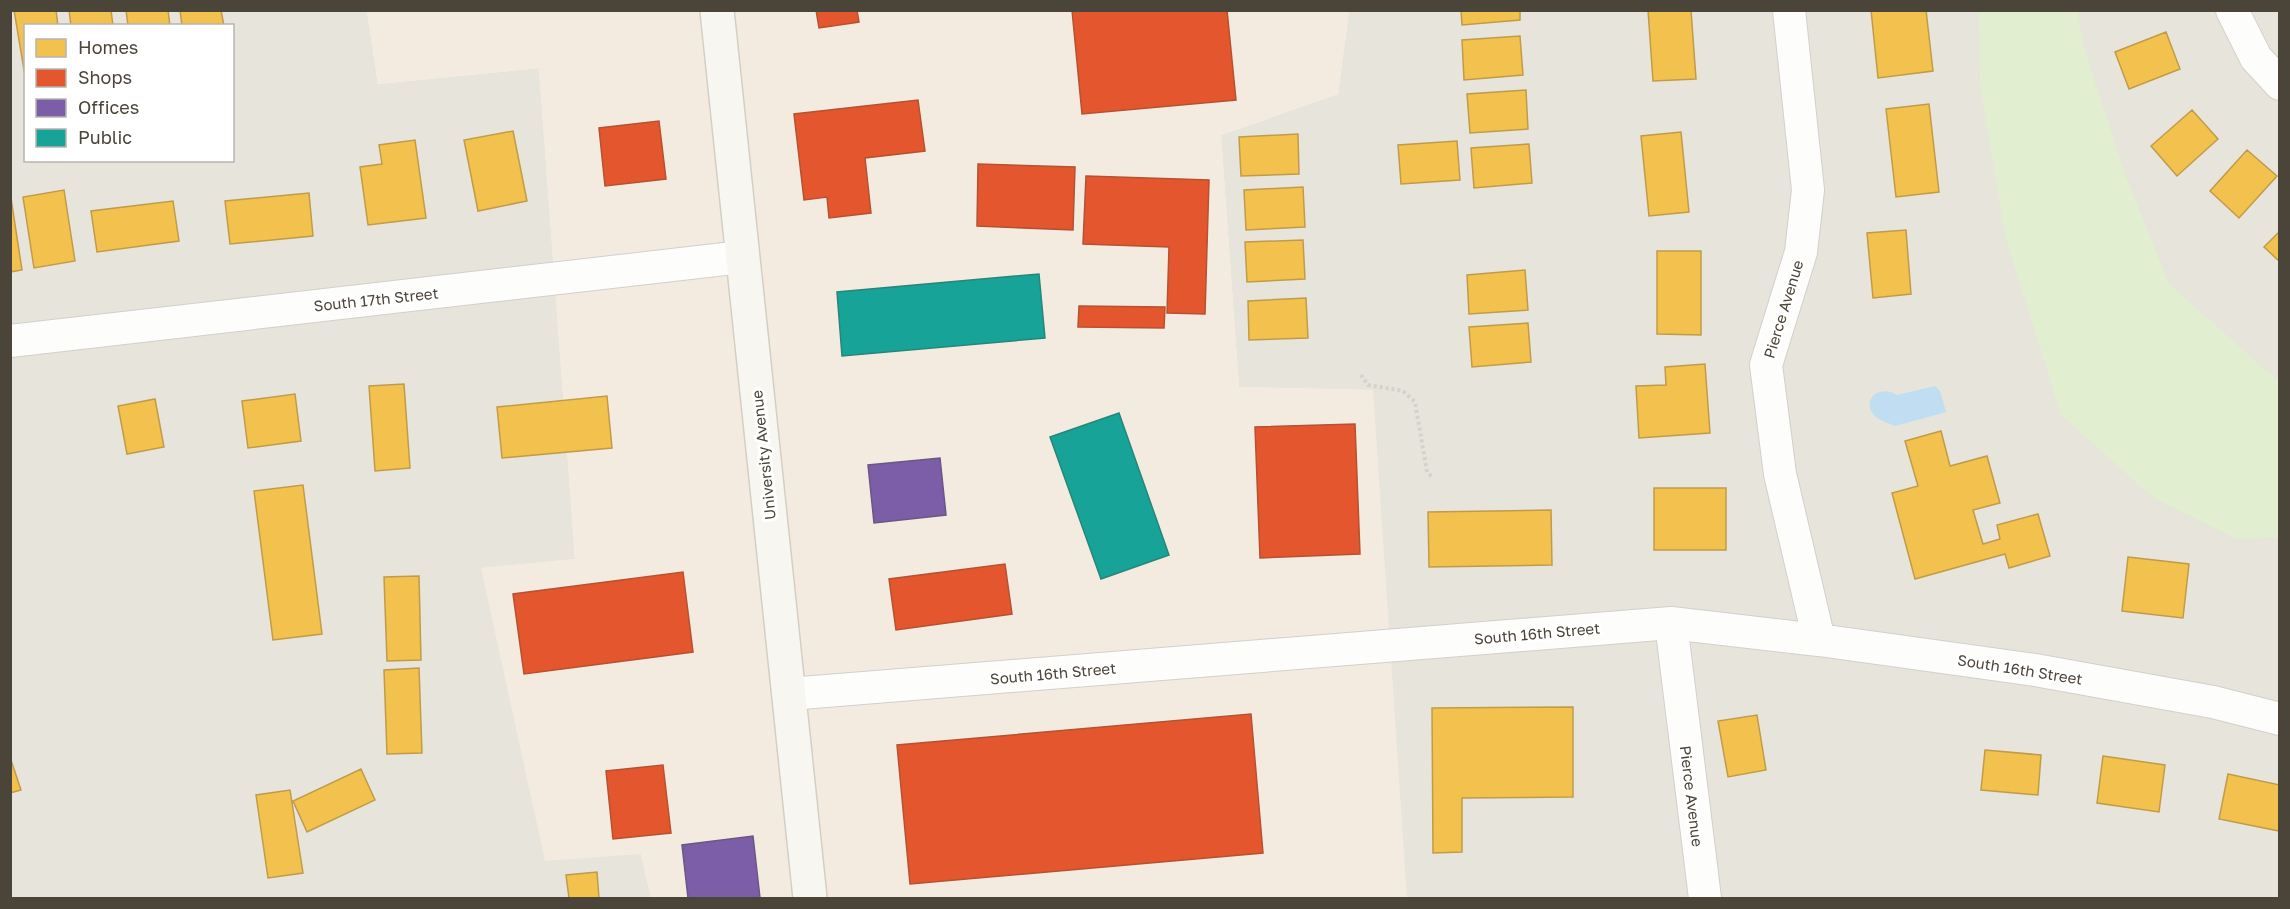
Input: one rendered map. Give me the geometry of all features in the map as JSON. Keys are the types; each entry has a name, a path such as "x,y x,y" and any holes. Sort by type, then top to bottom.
{"main road":[{"name":"University Avenue","path":"717,10 810,898"}],"street":[{"name":"Pierce Avenue","path":"1789,10 1808,190 1801,252 1767,365 1780,474 1819,639"},
{"path":"2232,10 2256,58 2280,84"},
{"name":"South 17th Street","path":"10,341 742,257"},
{"name":"Pierce Avenue","path":"1671,623 1705,898"},
{"name":"South 16th Street","path":"789,694 1671,623 1819,639 2035,670 2213,702 2280,719"}],"path":[{"path":"1361,375 1368,385 1403,391 1415,402 1427,472 1432,477"}],"shaded area":[{"path":"10,11 367,11 378,84 539,68 575,559 482,568 641,854 651,898 11,898"},
{"path":"367,11 1349,11 1338,94 1221,135 1239,387 1373,390 1407,898 651,898 641,854 545,861 481,568 575,559 539,68 378,84"},
{"path":"1349,11 2279,11 2279,898 1400,898 1372,390 1239,387 1221,135 1338,94"}],"green space":[{"path":"1979,11 2077,11 2084,48 2126,177 2169,284 2279,382 2279,537 2237,539 2154,498 2061,415 2005,235 1980,84"}],"water":[{"path":"1935,386 1940,391 1946,412 1895,426 1871,412 1870,401 1877,393 1883,391 1897,395"}],"building: Homes":[{"path":"14,10 56,10 58,24 24,24 24,70"},
{"path":"69,10 111,10 113,24 71,24"},
{"path":"126,10 168,10 170,24 128,24"},
{"path":"180,10 221,10 224,24 182,24"},
{"path":"1461,10 1520,10 1520,20 1462,25"},
{"path":"1648,10 1691,10 1696,79 1653,81"},
{"path":"1871,10 1926,10 1933,71 1878,78"},
{"path":"2166,32 2180,69 2129,89 2115,52"},
{"path":"1520,36 1523,75 1464,80 1462,40"},
{"path":"1526,90 1528,129 1470,133 1467,94"},
{"path":"1929,104 1939,192 1896,197 1886,109"},
{"path":"2192,110 2218,139 2177,176 2151,146"},
{"path":"513,131 527,201 478,211 464,140"},
{"path":"1681,132 1689,212 1649,216 1641,136"},
{"path":"1298,134 1299,174 1241,176 1239,137"},
{"path":"415,140 426,218 368,225 360,167 382,164 379,145"},
{"path":"1457,141 1460,180 1401,184 1398,145"},
{"path":"1529,144 1532,183 1474,188 1471,148"},
{"path":"2247,150 2277,176 2239,218 2210,191"},
{"path":"1303,187 1305,227 1246,230 1244,190"},
{"path":"64,190 75,261 34,268 23,197"},
{"path":"309,193 313,236 230,244 225,201"},
{"path":"10,199 22,270 10,272"},
{"path":"173,201 179,241 97,252 91,211"},
{"path":"1906,230 1911,294 1873,298 1867,233"},
{"path":"2280,231 2280,262 2264,247"},
{"path":"1303,240 1305,279 1247,282 1245,242"},
{"path":"1657,251 1701,251 1701,335 1657,334"},
{"path":"1525,270 1528,310 1469,314 1467,275"},
{"path":"1306,298 1308,338 1249,340 1248,301"},
{"path":"1528,323 1531,362 1472,367 1469,327"},
{"path":"1705,364 1710,433 1639,438 1636,386 1666,385 1665,367"},
{"path":"404,384 410,468 375,471 369,386"},
{"path":"295,394 301,441 248,448 242,401"},
{"path":"607,396 612,448 502,458 497,407"},
{"path":"155,399 164,447 127,454 118,406"},
{"path":"1941,431 1950,466 1987,456 2000,503 1973,510 1983,544 2000,539 1997,525 2038,514 2050,556 2009,568 2005,554 1915,579 1892,493 1918,486 1905,441"},
{"path":"303,485 322,634 273,640 254,491"},
{"path":"1654,488 1726,488 1726,550 1654,550"},
{"path":"1551,510 1552,565 1429,567 1428,512"},
{"path":"2128,557 2189,564 2183,618 2122,611"},
{"path":"419,576 421,660 387,661 384,577"},
{"path":"419,668 422,753 387,754 384,670"},
{"path":"1573,707 1573,797 1462,798 1462,852 1433,853 1432,708"},
{"path":"1757,715 1766,770 1728,777 1718,721"},
{"path":"1985,750 2041,755 2038,795 1981,790"},
{"path":"2103,756 2165,765 2159,812 2097,803"},
{"path":"10,757 21,790 10,793"},
{"path":"361,769 375,800 307,832 293,801"},
{"path":"2228,774 2280,785 2279,831 2219,819"},
{"path":"290,790 303,873 268,878 256,795"},
{"path":"597,872 599,898 569,898 566,875"}],"building: Shops":[{"path":"816,10 857,10 859,22 819,28"},
{"path":"1072,10 1227,10 1236,100 1082,114"},
{"path":"918,100 925,151 865,158 871,213 829,218 827,197 804,200 794,114"},
{"path":"659,121 666,179 605,186 599,128"},
{"path":"978,164 1075,167 1073,230 977,226"},
{"path":"1086,176 1209,180 1205,314 1167,313 1169,247 1083,244"},
{"path":"1079,306 1165,307 1164,328 1078,327"},
{"path":"1355,424 1360,554 1260,558 1255,427"},
{"path":"1005,564 1012,614 896,630 889,579"},
{"path":"683,572 693,652 524,674 513,594"},
{"path":"1251,714 1263,853 910,884 897,745"},
{"path":"663,765 671,833 613,839 606,771"}],"building: Offices":[{"path":"940,458 946,515 874,523 868,465"},
{"path":"753,836 760,898 688,898 682,845"}],"building: Public":[{"path":"1039,274 1045,338 842,356 837,292"},
{"path":"1119,413 1169,555 1101,579 1050,437"}]}
